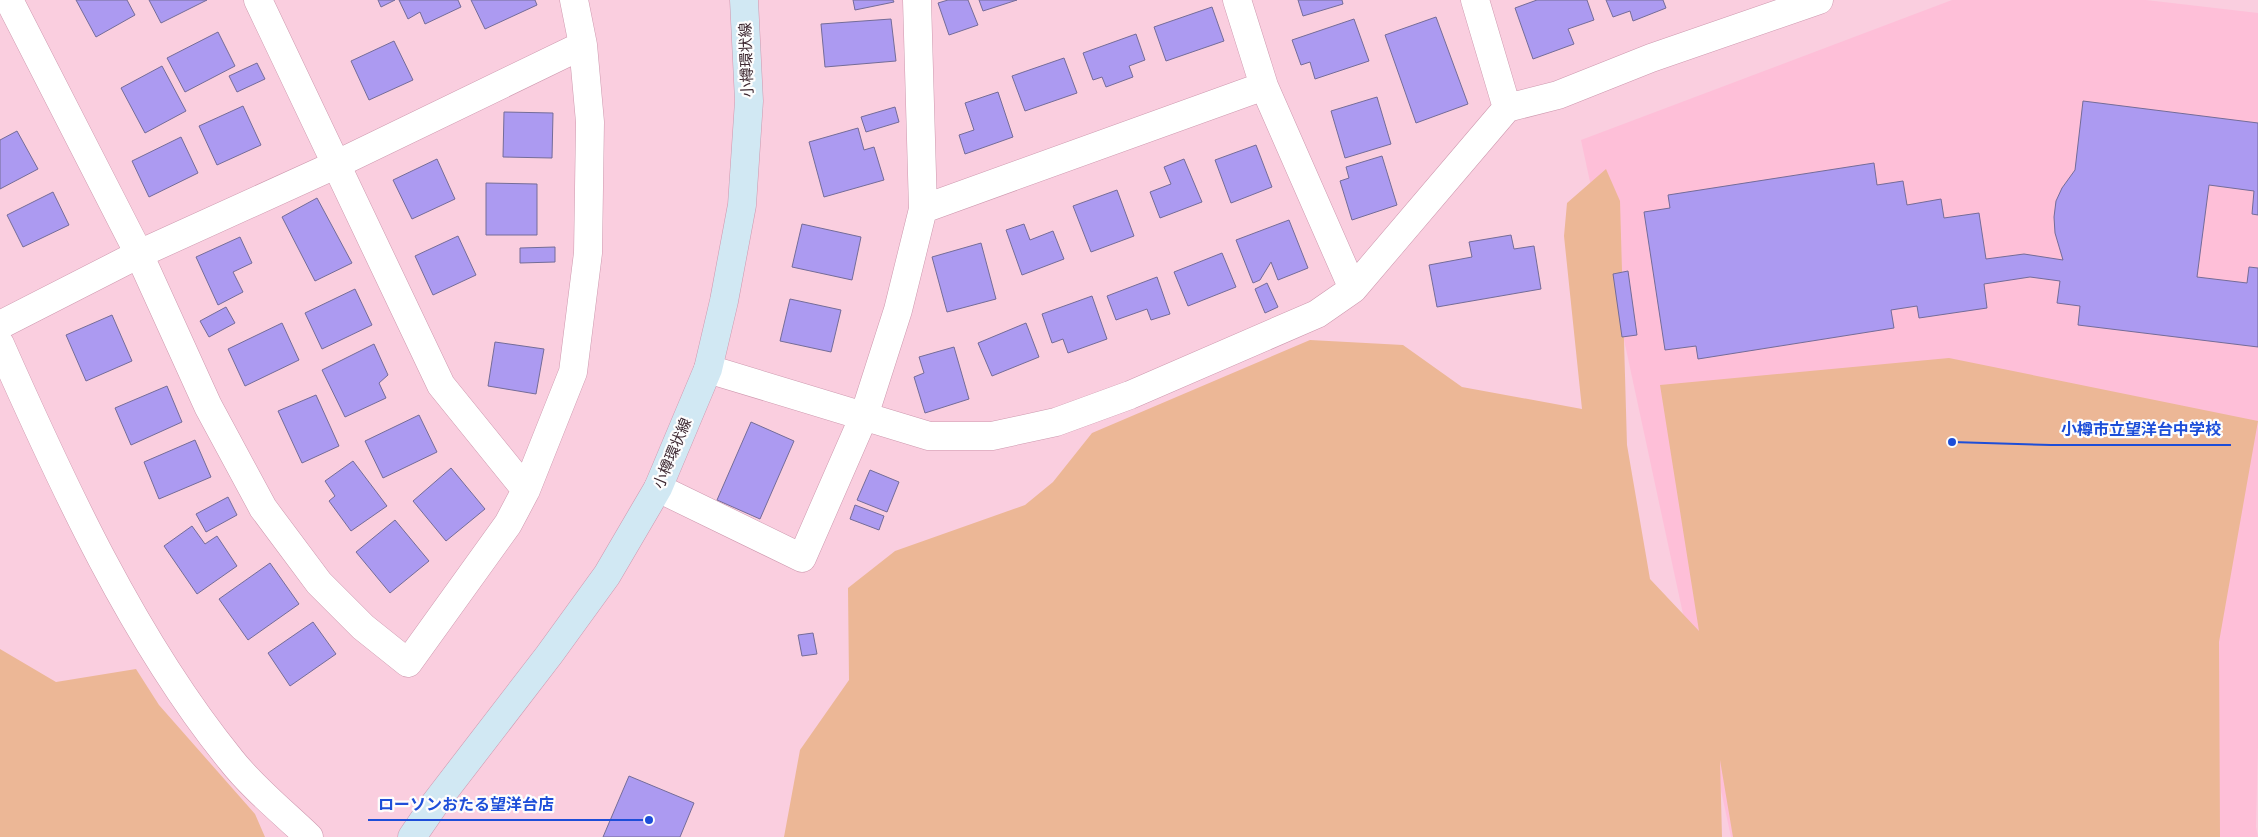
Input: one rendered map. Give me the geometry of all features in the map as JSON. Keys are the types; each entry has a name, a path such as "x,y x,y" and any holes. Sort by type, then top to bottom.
{"main road":[{"name":"小樽環状線","path":"412,837 479,744 581,613 608,575 658,488 708,369 724,301 742,204 749,101 744,0"}],"street":[{"path":"9,0 139,254 208,406 264,508 319,582 363,627 408,662 508,524 526,490 573,372 588,252 590,122 583,45 574,0"},
{"path":"258,0 441,385 526,490"},
{"path":"658,488 802,558 864,416 898,310 923,209 917,0"},
{"path":"1237,0 1264,86 1353,289"},
{"path":"1474,0 1507,108"},
{"path":"708,369 929,436 992,436 1056,422 1130,395 1317,314 1353,289 1507,108 1558,95 1652,58 1819,0"},
{"path":"0,325 139,254 335,165 583,45"},
{"path":"923,209 1264,86"},
{"path":"0,344 117,587 173,679 232,761 309,837"}],"shaded area":[{"path":"1952,0 2146,0 2258,13 2258,745 2256,827 2258,837 1731,837 1581,140"},
{"path":"1606,169 1620,201 1627,445 1650,579 1699,631 1660,385 1949,358 2258,421 2219,642 2220,837 1733,837 1720,760 1722,837 784,837 800,750 849,680 848,588 895,551 1025,505 1053,482 1092,433 1310,340 1403,345 1462,387 1582,409 1564,236 1567,203"},
{"path":"0,649 56,682 136,669 159,705 255,814 265,837 0,837"}],"building":[{"path":"76,0 127,0 135,15 96,37"},
{"path":"149,0 207,0 161,23"},
{"path":"378,0 395,0 381,7"},
{"path":"399,0 458,0 461,7 425,24 420,12 408,19"},
{"path":"471,0 535,0 537,5 485,29"},
{"path":"853,0 893,0 894,2 855,10"},
{"path":"948,0 968,0 978,25 949,35 938,3"},
{"path":"979,0 1017,0 983,11"},
{"path":"1298,0 1342,0 1343,4 1303,16"},
{"path":"1537,0 1587,0 1594,20 1568,29 1574,44 1533,59 1515,8"},
{"path":"1606,0 1663,0 1666,8 1633,21 1630,11 1613,17"},
{"path":"1212,7 1224,41 1166,61 1154,27"},
{"path":"1436,17 1468,104 1416,123 1385,35"},
{"path":"891,19 896,61 825,67 821,24"},
{"path":"1354,19 1369,61 1315,79 1310,62 1301,65 1292,40"},
{"path":"218,32 235,66 185,92 167,58"},
{"path":"1136,34 1145,60 1129,66 1133,77 1106,87 1102,77 1093,80 1083,53"},
{"path":"394,41 413,80 369,100 351,61"},
{"path":"1064,58 1077,93 1025,111 1012,76"},
{"path":"257,63 265,79 237,92 229,76"},
{"path":"162,66 186,111 145,133 121,88"},
{"path":"998,92 1013,137 965,154 959,135 974,130 965,103"},
{"path":"1377,97 1391,144 1345,158 1331,111"},
{"path":"2083,101 2258,123 2258,215 2252,214 2254,191 2209,185 2197,277 2247,283 2249,267 2258,268 2258,347 2078,325 2080,306 2057,303 2060,281 2030,277 1984,284 1987,308 1919,318 1917,306 1891,310 1894,328 1698,359 1696,346 1665,350 1644,212 1670,208 1668,195 1874,163 1877,185 1903,181 1907,205 1941,199 1944,218 1979,213 1986,259 2024,254 2063,260 2055,233 2056,201 2062,188 2075,170"},
{"path":"243,106 261,145 217,165 199,126"},
{"path":"895,107 899,122 866,132 861,117"},
{"path":"504,112 553,113 552,158 503,157"},
{"path":"858,128 864,150 874,147 884,180 824,197 809,142"},
{"path":"17,131 38,169 0,189 0,140"},
{"path":"181,137 198,173 149,197 132,161"},
{"path":"1256,145 1272,187 1231,203 1215,160"},
{"path":"1382,156 1397,205 1352,220 1340,181 1349,178 1346,167"},
{"path":"437,159 455,199 412,219 393,180"},
{"path":"1184,159 1202,202 1160,218 1150,192 1171,184 1164,167"},
{"path":"486,183 537,184 537,235 486,235"},
{"path":"1117,190 1134,236 1091,252 1073,206"},
{"path":"53,192 69,225 23,247 7,215"},
{"path":"317,198 352,263 315,281 282,217"},
{"path":"1289,220 1308,268 1278,280 1271,262 1260,280 1253,283 1236,240"},
{"path":"802,224 861,237 852,280 792,267"},
{"path":"1024,224 1030,240 1053,231 1064,259 1022,275 1006,230"},
{"path":"1511,235 1514,249 1534,246 1541,289 1437,307 1429,265 1472,257 1469,242"},
{"path":"458,236 476,275 433,295 415,256"},
{"path":"240,237 252,263 233,272 243,292 218,305 196,257"},
{"path":"981,243 996,299 947,312 932,257"},
{"path":"555,247 555,262 520,263 520,248"},
{"path":"1222,253 1236,287 1188,306 1174,272"},
{"path":"1628,271 1637,335 1622,337 1613,274"},
{"path":"1157,277 1170,314 1151,320 1147,309 1116,320 1107,296"},
{"path":"1267,283 1278,307 1265,313 1255,289"},
{"path":"355,289 372,325 322,349 305,313"},
{"path":"1092,296 1107,339 1068,353 1063,339 1052,343 1042,314"},
{"path":"790,299 841,310 831,352 780,341"},
{"path":"226,307 235,323 209,337 200,321"},
{"path":"112,315 132,361 86,381 66,335"},
{"path":"282,323 299,360 245,386 228,349"},
{"path":"1026,323 1039,357 992,376 978,343"},
{"path":"495,342 544,349 536,394 488,386"},
{"path":"374,344 388,375 379,383 386,398 345,417 322,370"},
{"path":"954,347 969,399 925,413 914,377 924,373 919,357"},
{"path":"167,386 182,422 131,445 115,408"},
{"path":"316,395 339,446 302,463 278,411"},
{"path":"419,415 437,452 383,478 365,441"},
{"path":"751,422 794,441 760,519 717,500"},
{"path":"195,440 211,477 159,499 144,462"},
{"path":"353,461 387,506 351,531 329,501 335,496 325,481"},
{"path":"451,468 485,509 446,541 413,501"},
{"path":"870,470 899,482 887,512 857,500"},
{"path":"228,497 237,515 206,532 196,514"},
{"path":"855,505 884,516 879,530 850,519"},
{"path":"395,520 429,561 390,593 356,552"},
{"path":"192,526 205,544 217,536 237,566 197,594 164,546"},
{"path":"270,563 299,604 248,640 219,599"},
{"path":"313,622 336,654 290,686 268,653"},
{"path":"813,633 817,654 802,656 798,635"},
{"path":"629,776 694,803 680,837 603,837"}],"place":[{"name":"小樽市立望洋台中学校","path":"1952,442"},
{"name":"ローソンおたる望洋台店","path":"649,820"}]}
